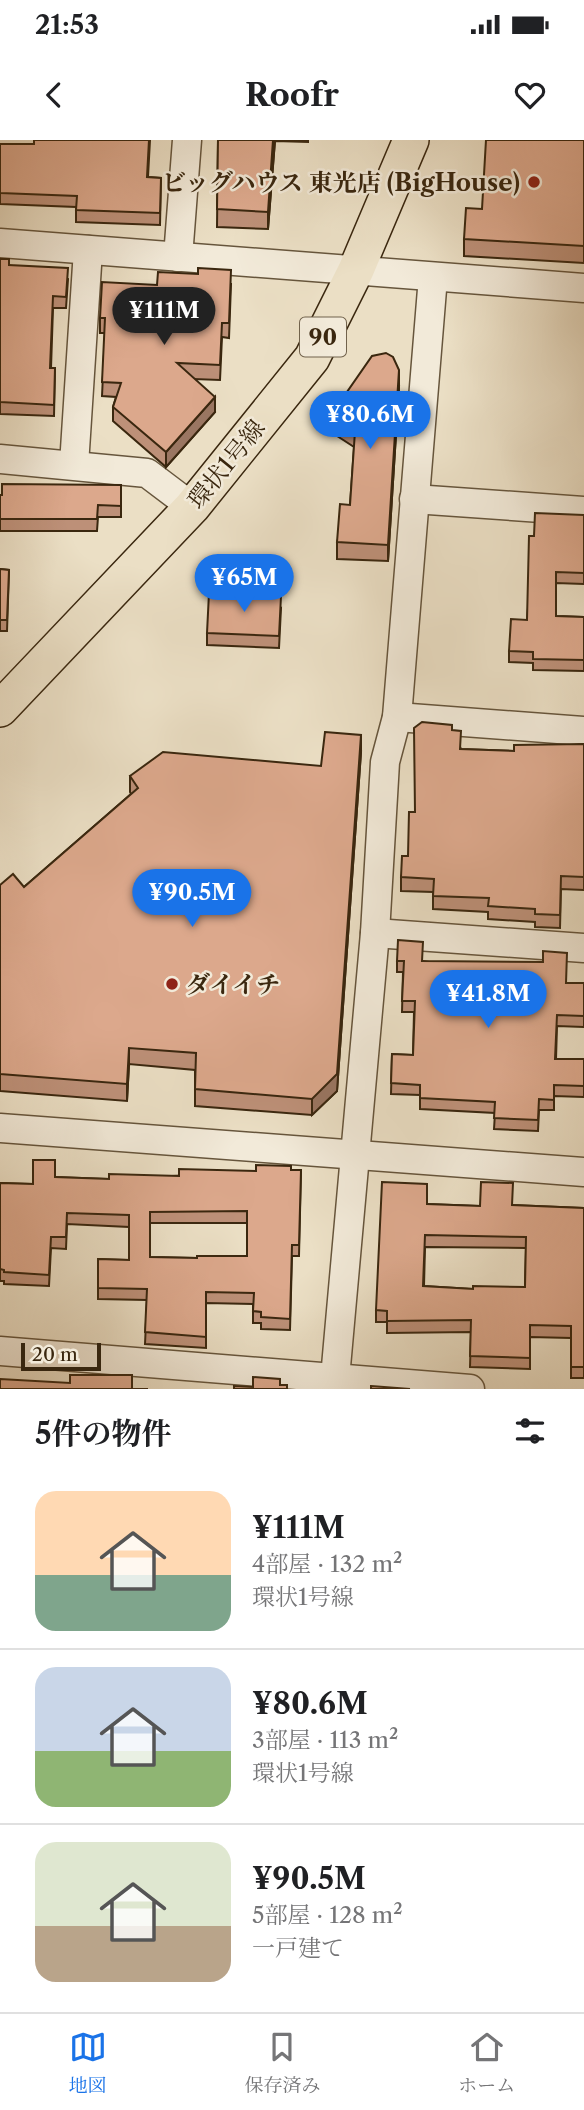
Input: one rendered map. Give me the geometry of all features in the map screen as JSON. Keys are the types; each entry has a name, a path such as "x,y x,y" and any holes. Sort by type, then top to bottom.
{"main road":[{"name":"環状1号線","path":"5,697 192,507 312,358 356,270 411,140"}],"street":[{"path":"178,257 187,140"},
{"path":"0,243 584,288"},
{"path":"74,464 88,250"},
{"path":"335,1384 375,933 385,762 397,717 433,276"},
{"path":"0,459 147,473 192,507"},
{"path":"414,499 584,511"},
{"path":"397,717 584,731"},
{"path":"375,933 584,948"},
{"path":"0,1128 584,1172"},
{"path":"0,1351 335,1384 470,1389"}],"building":[{"path":"34,140 149,140 147,177 161,178 160,213 76,210 77,196 0,193 0,144 34,144"},
{"path":"218,140 273,140 268,212 217,209"},
{"name":"ビッグハウス 東光店 (BigHouse)","path":"486,140 584,140 584,246 464,239 466,208 482,209"},
{"path":"0,259 9,259 9,265 68,268 66,297 53,296 50,368 55,368 54,405 0,402"},
{"path":"198,268 231,270 229,323 222,323 220,365 177,363 215,397 166,452 113,407 121,383 102,382 105,318 100,318 102,282 157,285 158,272 198,274"},
{"path":"386,353 393,357 399,370 388,545 337,542 340,504 350,505 355,431 331,415 372,356"},
{"path":"2,484 121,485 121,506 98,505 97,519 0,519"},
{"path":"535,513 584,515 584,573 556,572 556,616 584,617 584,660 533,659 533,652 509,651 511,619 527,620 529,536 534,536"},
{"path":"0,569 9,570 7,620 0,620"},
{"path":"209,593 281,596 279,636 207,633"},
{"path":"422,722 452,725 452,730 461,731 460,749 514,751 514,745 584,744 584,877 561,876 560,915 535,914 535,909 488,906 489,898 433,896 434,879 401,877 402,856 408,856 409,812 415,812 414,728"},
{"name":"ダイイチ","path":"325,732 361,735 337,1074 312,1099 195,1089 196,1053 129,1048 127,1084 0,1074 0,885 13,874 24,887 138,788 130,776 163,752 321,766"},
{"path":"398,940 423,942 422,961 543,962 543,951 567,953 566,983 584,983 584,1016 557,1015 555,1059 584,1059 584,1086 554,1085 554,1100 539,1099 538,1120 494,1118 495,1102 420,1098 420,1085 391,1083 392,1054 413,1055 415,1001 402,1001 404,961 397,961"},
{"path":"33,1160 55,1160 55,1177 109,1179 109,1174 179,1176 179,1169 256,1171 256,1165 291,1166 291,1170 301,1170 299,1245 292,1245 290,1319 261,1317 261,1312 253,1311 254,1293 206,1292 206,1337 145,1332 147,1289 98,1288 98,1259 129,1260 129,1215 67,1213 66,1237 51,1237 49,1275 4,1272 0,1269 0,1183 33,1184","holes":["247,1211 247,1256 150,1257 150,1212"]},
{"path":"382,1182 427,1184 427,1204 480,1206 481,1182 513,1183 512,1205 584,1208 584,1367 571,1367 571,1326 530,1325 530,1358 470,1356 471,1320 387,1321 387,1311 376,1310","holes":["425,1235 526,1237 525,1287 473,1286 473,1289 423,1286"]},
{"path":"70,1375 132,1375 132,1389 0,1389 0,1379 70,1383"},
{"path":"253,1377 280,1379 280,1385 287,1385 287,1389 234,1389 234,1386 253,1387"},
{"path":"371,1386 410,1389 371,1389"}],"place":[{"name":"ビッグハウス 東光店 (BigHouse)","path":"534,182"},
{"name":"ダイイチ","path":"172,984"}]}
